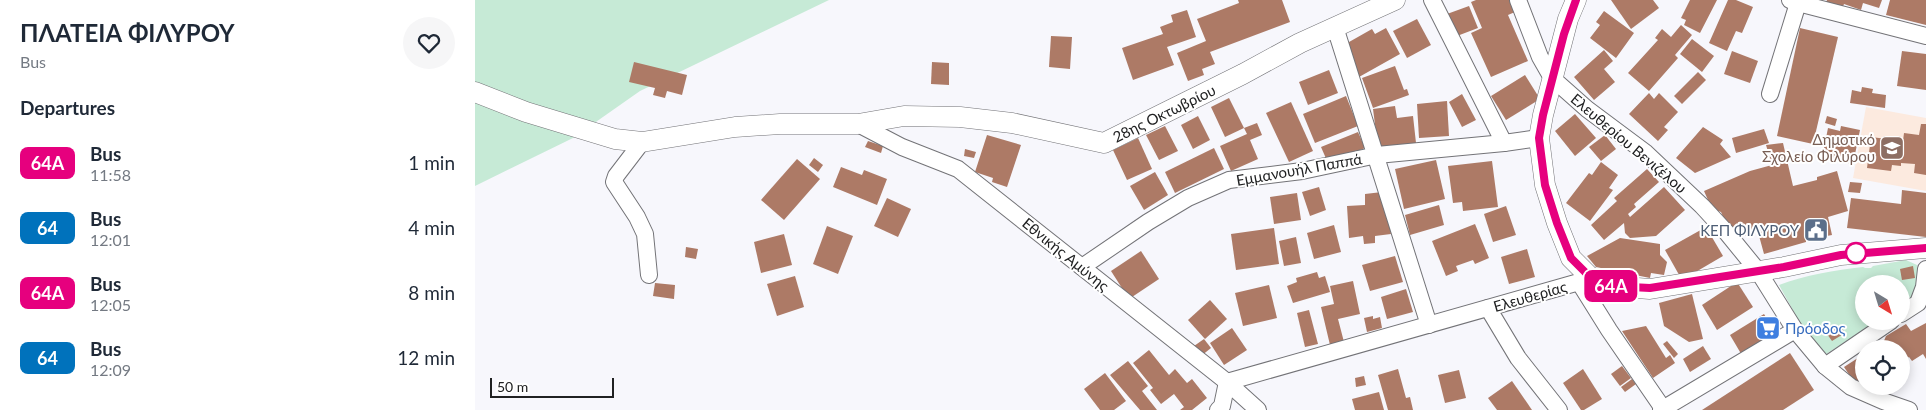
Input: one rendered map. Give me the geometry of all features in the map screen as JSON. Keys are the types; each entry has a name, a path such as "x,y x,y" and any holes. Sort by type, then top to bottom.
{"street":[{"name":"28ης Οκτωβρίου","path":"475,92 526,112 615,139 642,142 735,127 780,124 857,124 904,116 960,118 1013,123 1104,143 1335,26 1395,0"},
{"path":"1432,0 1504,143"},
{"name":"Ελευθερίου Βενιζέλου","path":"1518,0 1540,57 1553,78 1587,109 1646,153 1727,233 1758,271 1795,330 1825,366 1851,387 1909,410"},
{"path":"1576,0 1568,19 1539,138 1545,185 1571,258 1663,410 1795,330"},
{"path":"1770,94 1794,2 1926,36"},
{"path":"1335,26 1429,325"},
{"name":"Εθνικής Αμύνης","path":"857,124 902,147 958,168 1227,382 1258,410"},
{"name":"Εμμανουήλ Παππά","path":"1082,267 1148,222 1188,198 1229,180 1301,171 1377,155 1539,138"},
{"path":"642,142 619,171 615,182 637,217 645,234 649,275"},
{"path":"1584,279 1611,286 1650,288 1850,254 1926,248"},
{"path":"1910,308 1919,303 1924,287 1926,269"},
{"name":"Ελευθερίας","path":"1227,382 1584,279"},
{"path":"1488,308 1518,358 1559,410"},
{"path":"1825,366 1878,330"},
{"path":"1218,410 1222,406 1227,382"}],"shaded area":[{"name":"Δημοτικό Σχολείο Φιλύρου","path":"1866,107 1926,118 1926,191 1853,178"}],"green space":[{"path":"475,0 829,0 640,91 573,138 475,186"},
{"path":"1906,260 1917,265 1918,284 1915,293 1910,299 1910,275 1855,275 1855,330 1864,330 1823,356 1805,332 1779,285 1820,273 1863,267 1871,268 1873,266"}],"building":[{"path":"1238,0 1282,0 1290,22 1210,52 1215,64 1202,69 1204,75 1188,81 1177,53 1206,41 1197,19 1239,3"},
{"path":"1476,0 1510,0 1515,12 1508,15 1528,61 1491,77 1471,33 1482,28 1471,2"},
{"path":"1611,0 1653,0 1659,8 1631,29"},
{"path":"1690,0 1717,0 1700,33 1684,25 1686,20 1681,18"},
{"path":"1728,0 1736,0 1753,7 1742,33 1736,31 1727,51 1709,43"},
{"path":"1827,0 1882,0 1879,8 1863,3 1861,10 1844,4 1841,11 1825,5"},
{"path":"1890,0 1926,0 1926,25 1886,15"},
{"path":"1469,6 1478,28 1457,36 1447,14"},
{"path":"1187,10 1196,37 1167,47 1174,65 1133,80 1122,48 1163,34 1160,27 1173,22 1171,15"},
{"path":"1604,11 1634,33 1616,58 1590,38 1600,25 1596,22"},
{"path":"1417,19 1431,45 1407,58 1393,31"},
{"path":"1681,25 1692,35 1675,55 1678,58 1649,91 1628,73 1658,40 1655,38 1662,29 1671,37"},
{"path":"1386,28 1400,54 1359,77 1342,46 1372,29 1375,34"},
{"path":"1800,28 1838,37 1813,144 1777,136"},
{"path":"1051,36 1072,37 1070,69 1049,67"},
{"path":"1692,39 1714,56 1702,72 1680,54"},
{"path":"1604,50 1613,61 1604,69 1615,82 1594,100 1574,77"},
{"path":"1732,51 1758,61 1750,83 1724,74"},
{"path":"1902,51 1926,54 1926,90 1897,86"},
{"path":"634,62 687,75 682,95 667,91 665,98 653,95 655,88 629,82"},
{"path":"932,62 949,63 949,85 931,84"},
{"path":"1395,66 1404,90 1407,89 1409,95 1373,108 1362,78"},
{"path":"1329,70 1338,93 1308,105 1299,82"},
{"path":"1698,72 1706,80 1682,104 1674,96"},
{"path":"1525,75 1540,99 1506,120 1491,96"},
{"path":"1862,87 1873,89 1872,93 1886,95 1885,108 1850,103 1852,90 1861,92"},
{"path":"1649,93 1654,99 1659,93 1678,112 1664,127 1668,130 1658,141 1629,114"},
{"path":"1462,94 1476,120 1462,127 1449,102"},
{"path":"1346,96 1358,126 1315,143 1303,114"},
{"path":"1229,98 1244,128 1225,137 1211,107"},
{"path":"1447,101 1449,136 1419,138 1417,104"},
{"path":"1291,102 1313,151 1289,162 1266,113"},
{"path":"1395,106 1397,118 1413,116 1416,143 1378,148 1373,109"},
{"path":"1575,114 1596,138 1575,156 1555,131"},
{"path":"1198,116 1210,140 1193,149 1181,125"},
{"path":"1827,116 1837,119 1835,126 1825,123"},
{"path":"1257,123 1262,135 1250,140 1258,159 1231,171 1220,146 1247,134 1244,128"},
{"path":"1921,124 1926,124 1926,175 1914,173 1915,164 1901,163 1901,166 1892,165 1891,171 1867,168 1871,137 1903,141 1904,133 1919,135"},
{"path":"1165,126 1178,151 1159,160 1146,135"},
{"path":"1841,126 1860,130 1853,164 1822,158 1828,128 1840,131"},
{"path":"1703,127 1723,140 1720,144 1731,157 1695,173 1676,158"},
{"path":"1764,129 1769,143 1736,153 1732,138"},
{"path":"1358,132 1365,148 1328,163 1321,147"},
{"path":"987,135 1021,145 1007,187 992,182 993,178 975,172"},
{"path":"1605,135 1616,149 1601,161 1589,147"},
{"path":"1138,138 1152,169 1127,180 1113,150"},
{"path":"868,141 883,146 881,153 865,147"},
{"path":"1783,143 1793,186 1817,180 1817,177 1837,171 1848,211 1828,217 1832,235 1806,240 1806,242 1764,254 1758,232 1733,239 1721,212 1712,209 1704,191 1750,171 1772,165 1766,145"},
{"path":"1214,148 1224,169 1175,193 1165,172"},
{"path":"965,149 976,152 974,158 964,156"},
{"path":"814,158 823,165 818,172 809,165"},
{"path":"797,159 820,179 784,220 761,200"},
{"path":"1436,160 1445,199 1404,209 1395,169"},
{"path":"1492,161 1498,207 1463,211 1462,202 1453,203 1448,166"},
{"path":"1601,162 1618,175 1609,188 1613,190 1590,221 1566,203 1589,173 1592,175"},
{"path":"841,167 862,175 864,170 887,179 877,205 833,187"},
{"path":"1647,169 1659,182 1634,204 1636,207 1628,214 1630,217 1664,187 1685,210 1656,236 1630,238 1625,233 1624,223 1604,240 1591,225 1617,201 1614,198"},
{"path":"1155,172 1168,195 1144,210 1130,186"},
{"path":"1850,182 1862,183 1860,193 1848,192"},
{"path":"1319,187 1326,210 1310,216 1302,192"},
{"path":"1902,190 1926,193 1926,237 1847,228 1851,198 1901,204"},
{"path":"1382,192 1388,203 1391,234 1375,236 1375,243 1364,244 1363,236 1349,238 1347,206 1365,205 1365,194"},
{"path":"1297,193 1301,220 1274,224 1270,197"},
{"path":"887,198 911,209 898,237 874,226"},
{"path":"1439,205 1444,225 1410,235 1405,215"},
{"path":"1506,206 1516,235 1493,242 1484,214"},
{"path":"1475,224 1489,258 1475,264 1473,260 1456,266 1458,271 1446,276 1432,241"},
{"path":"1334,225 1341,252 1314,259 1307,233"},
{"path":"827,226 853,236 838,274 813,264"},
{"path":"1706,227 1723,256 1682,280 1665,250"},
{"path":"1274,228 1279,264 1236,270 1231,234"},
{"path":"784,234 792,265 761,273 754,242"},
{"path":"1296,237 1301,263 1284,266 1279,241"},
{"path":"1620,238 1660,244 1660,255 1667,262 1664,275 1651,273 1650,278 1596,267 1587,256"},
{"path":"686,247 698,249 696,259 685,257"},
{"path":"1527,249 1535,277 1509,284 1501,257"},
{"path":"1141,251 1159,279 1129,299 1111,271"},
{"path":"1395,256 1403,282 1370,291 1362,265"},
{"path":"1913,266 1915,278 1910,279 1910,275 1901,275 1900,269"},
{"path":"1317,272 1319,278 1325,276 1330,292 1293,303 1287,286 1297,282 1296,278"},
{"path":"795,276 804,307 777,316 767,284"},
{"path":"1353,281 1360,314 1338,319 1344,342 1330,345 1321,307 1334,304 1330,286"},
{"path":"1737,282 1753,307 1717,330 1702,305"},
{"path":"655,283 675,285 674,299 653,296"},
{"path":"1269,285 1277,318 1243,326 1235,293"},
{"path":"1406,289 1413,312 1387,319 1381,297"},
{"path":"1692,294 1703,339 1689,342 1664,326 1659,303"},
{"path":"1210,300 1227,319 1205,339 1188,320"},
{"path":"1309,310 1318,344 1305,347 1297,313"},
{"path":"1764,314 1779,338 1743,357 1730,335"},
{"path":"1373,316 1373,319 1380,317 1382,328 1367,332 1364,318"},
{"path":"1926,323 1926,359 1923,354 1912,361 1910,358 1910,340 1884,340 1886,336 1896,330 1911,331"},
{"path":"1840,325 1845,333 1832,341 1827,334"},
{"path":"1646,326 1666,358 1670,355 1675,363 1653,378 1622,331"},
{"path":"1232,328 1247,350 1224,365 1210,343"},
{"path":"1204,339 1211,348 1201,356 1194,346"},
{"path":"1667,341 1678,354 1674,358 1663,344"},
{"path":"1703,346 1711,359 1690,372 1683,359"},
{"path":"1149,350 1169,375 1175,369 1187,383 1192,379 1207,398 1192,410 1180,410 1184,407 1174,394 1161,404 1150,390 1153,388 1133,363"},
{"path":"1790,353 1814,390 1783,410 1702,410"},
{"path":"1855,360 1855,382 1854,382 1844,367"},
{"path":"1128,361 1148,386 1142,391 1157,410 1140,410 1110,375"},
{"path":"1622,366 1631,378 1620,386 1611,374"},
{"path":"1398,369 1406,398 1410,397 1413,410 1388,410 1378,375"},
{"path":"1583,369 1602,399 1581,410 1563,383"},
{"path":"1459,370 1466,398 1445,403 1438,375"},
{"path":"1105,373 1126,401 1114,410 1100,410 1084,389"},
{"path":"1364,376 1366,385 1356,387 1355,378"},
{"path":"1632,379 1636,384 1625,392 1621,387"},
{"path":"1512,381 1532,410 1497,410 1488,398"},
{"path":"1379,392 1384,410 1355,410 1352,399"}],"bus line":[{"name":"64Α","path":"1576,0 1568,19 1543,115 1539,138 1545,185 1557,223 1571,258 1583,272 1597,281 1611,286 1650,288 1784,267 1806,261 1859,252 1926,248"}],"place":[{"name":"Δημοτικό Σχολείο Φιλύρου","path":"1892,148"},
{"name":"ΚΕΠ ΦΙΛΥΡΟΥ","path":"1816,230"},
{"name":"Πρόοδος","path":"1768,328"}]}
